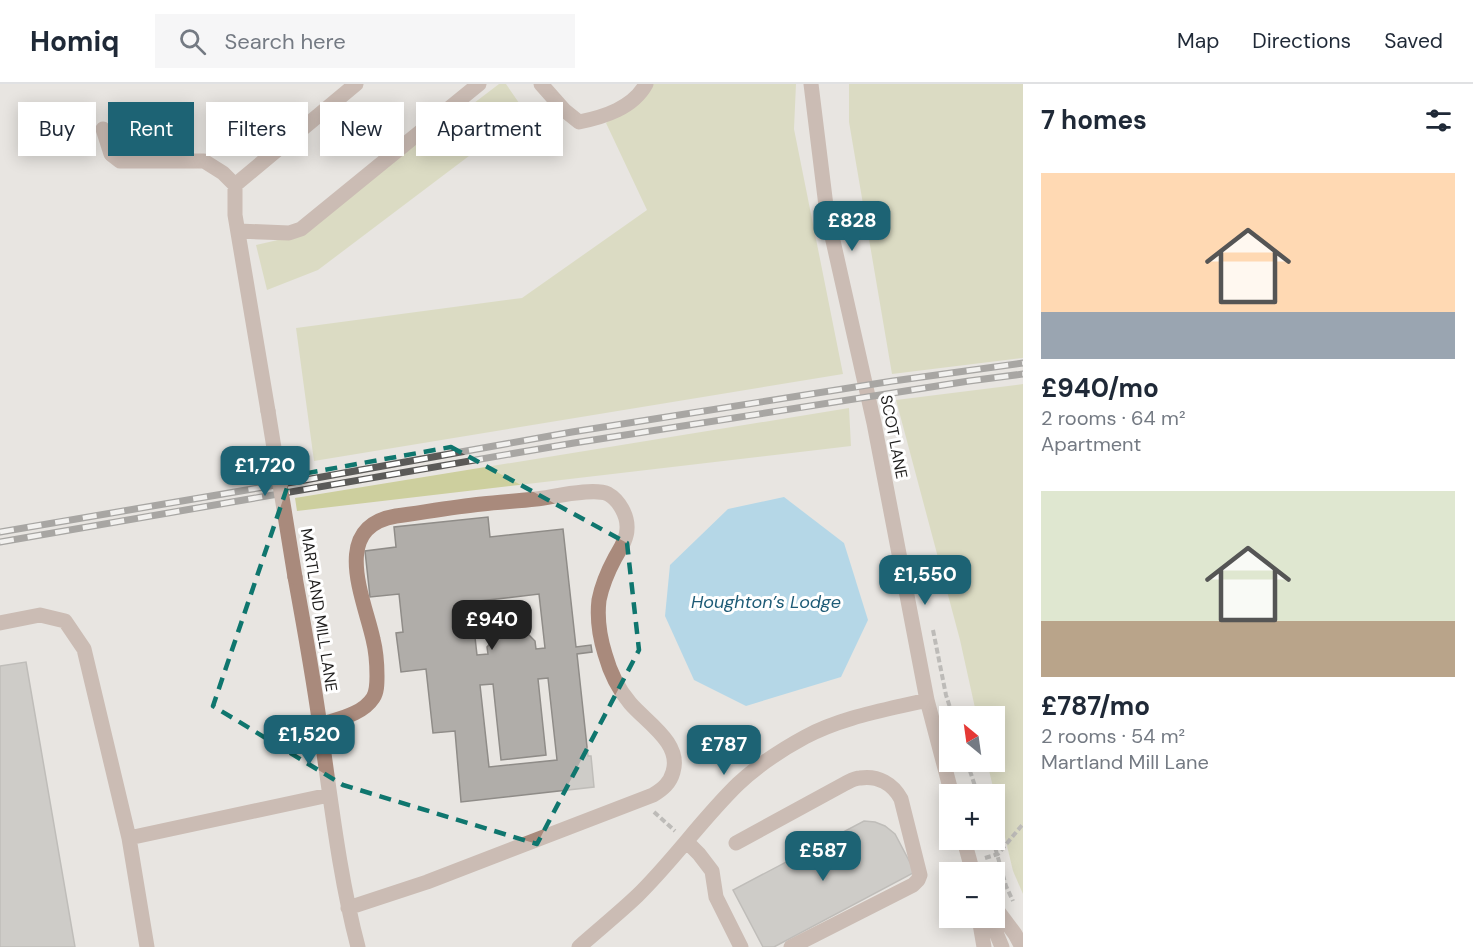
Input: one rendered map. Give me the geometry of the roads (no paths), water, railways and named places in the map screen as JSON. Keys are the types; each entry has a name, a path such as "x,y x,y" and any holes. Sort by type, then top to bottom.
{"street":[{"path":"104,129 111,154 120,160 204,161 223,173 235,185 356,84"},
{"path":"238,231 289,233 301,229 479,84"},
{"path":"541,84 564,110 579,122 601,118 625,106 642,91 646,84"},
{"name":"SCOT LANE","path":"811,84 827,214 874,423 927,700 949,784"},
{"name":"MARTLAND MILL LANE","path":"235,185 235,215 320,725 329,795 348,908 358,947"},
{"path":"320,725 353,714 368,704 374,697 377,687 376,656 358,588 356,556 358,542 372,526 390,517 590,491 607,494 621,507 627,529 625,539 608,573 599,602 600,630 605,656 611,673 621,690 668,742 673,751 675,760 671,779 664,788 653,795 427,882 348,908"},
{"path":"0,623 40,615 65,621 84,649 129,838 147,947"},
{"path":"579,947 637,896 740,782 770,759 807,736 834,724 927,700"},
{"path":"736,843 859,777 875,778 887,783 897,791 918,863 920,875 918,880 913,885 791,947"},
{"path":"129,838 329,795"},
{"path":"687,842 711,871 716,897 741,947"},
{"path":"1005,921 1022,947"},
{"path":"981,928 984,947"},
{"path":"994,928 1002,947"}],"water":[{"name":"Houghton’s Lodge","path":"784,497 844,543 868,620 841,677 746,706 694,680 665,616 670,565 728,509"}],"railway":[{"path":"0,532 572,432 893,381 1023,363"},
{"path":"0,542 574,443 1023,374"}]}
